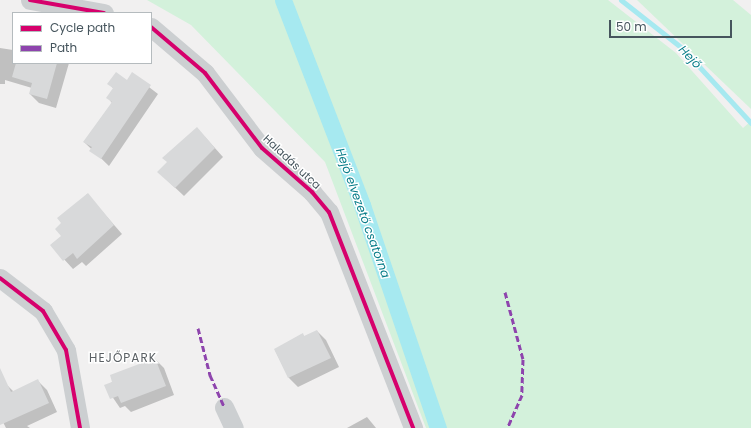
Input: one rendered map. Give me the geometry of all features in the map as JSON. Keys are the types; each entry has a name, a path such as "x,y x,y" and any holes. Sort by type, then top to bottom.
{"street":[{"path":"30,0 98,12"},
{"name":"Haladás utca","path":"152,28 205,73 262,148 312,192 329,212 413,428"},
{"path":"0,278 43,311 66,350 80,428"},
{"path":"224,407 234,428"}],"green space":[{"path":"147,0 608,0 676,53 743,128 751,121 751,428 426,428 325,162 191,25"},
{"path":"637,0 733,0 751,15 751,109"}],"building":[{"path":"16,64 57,64 47,99 29,94 32,83 12,77"},
{"path":"116,72 127,80 132,72 151,85 101,159 89,151 92,147 83,142 112,102 106,98 113,88 107,84"},
{"path":"197,127 215,148 175,188 157,172 167,162 162,158"},
{"path":"88,193 114,225 77,259 73,253 63,261 50,245 61,236 55,229 61,223 57,218"},
{"path":"317,330 331,358 288,378 274,349 303,333 304,336"},
{"path":"155,358 166,386 121,403 118,396 110,399 104,385 112,382 110,375"},
{"path":"0,368 11,392 38,379 49,403 0,425"}],"waterway":[{"name":"Hejő elvezető csatorna","path":"283,0 362,205 438,428"},
{"name":"Hejő","path":"621,0 682,48 751,123"}],"marked path":[{"path":"505,292 523,359 522,395 507,428"},
{"path":"198,328 210,375 224,407"}],"cycle path":[{"path":"30,0 98,12"},
{"path":"152,28 205,73 262,148 312,192 329,212 413,428"},
{"path":"0,278 43,311 66,350 80,428"}],"district":[{"name":"HEJŐPARK","path":"123,358"}]}
